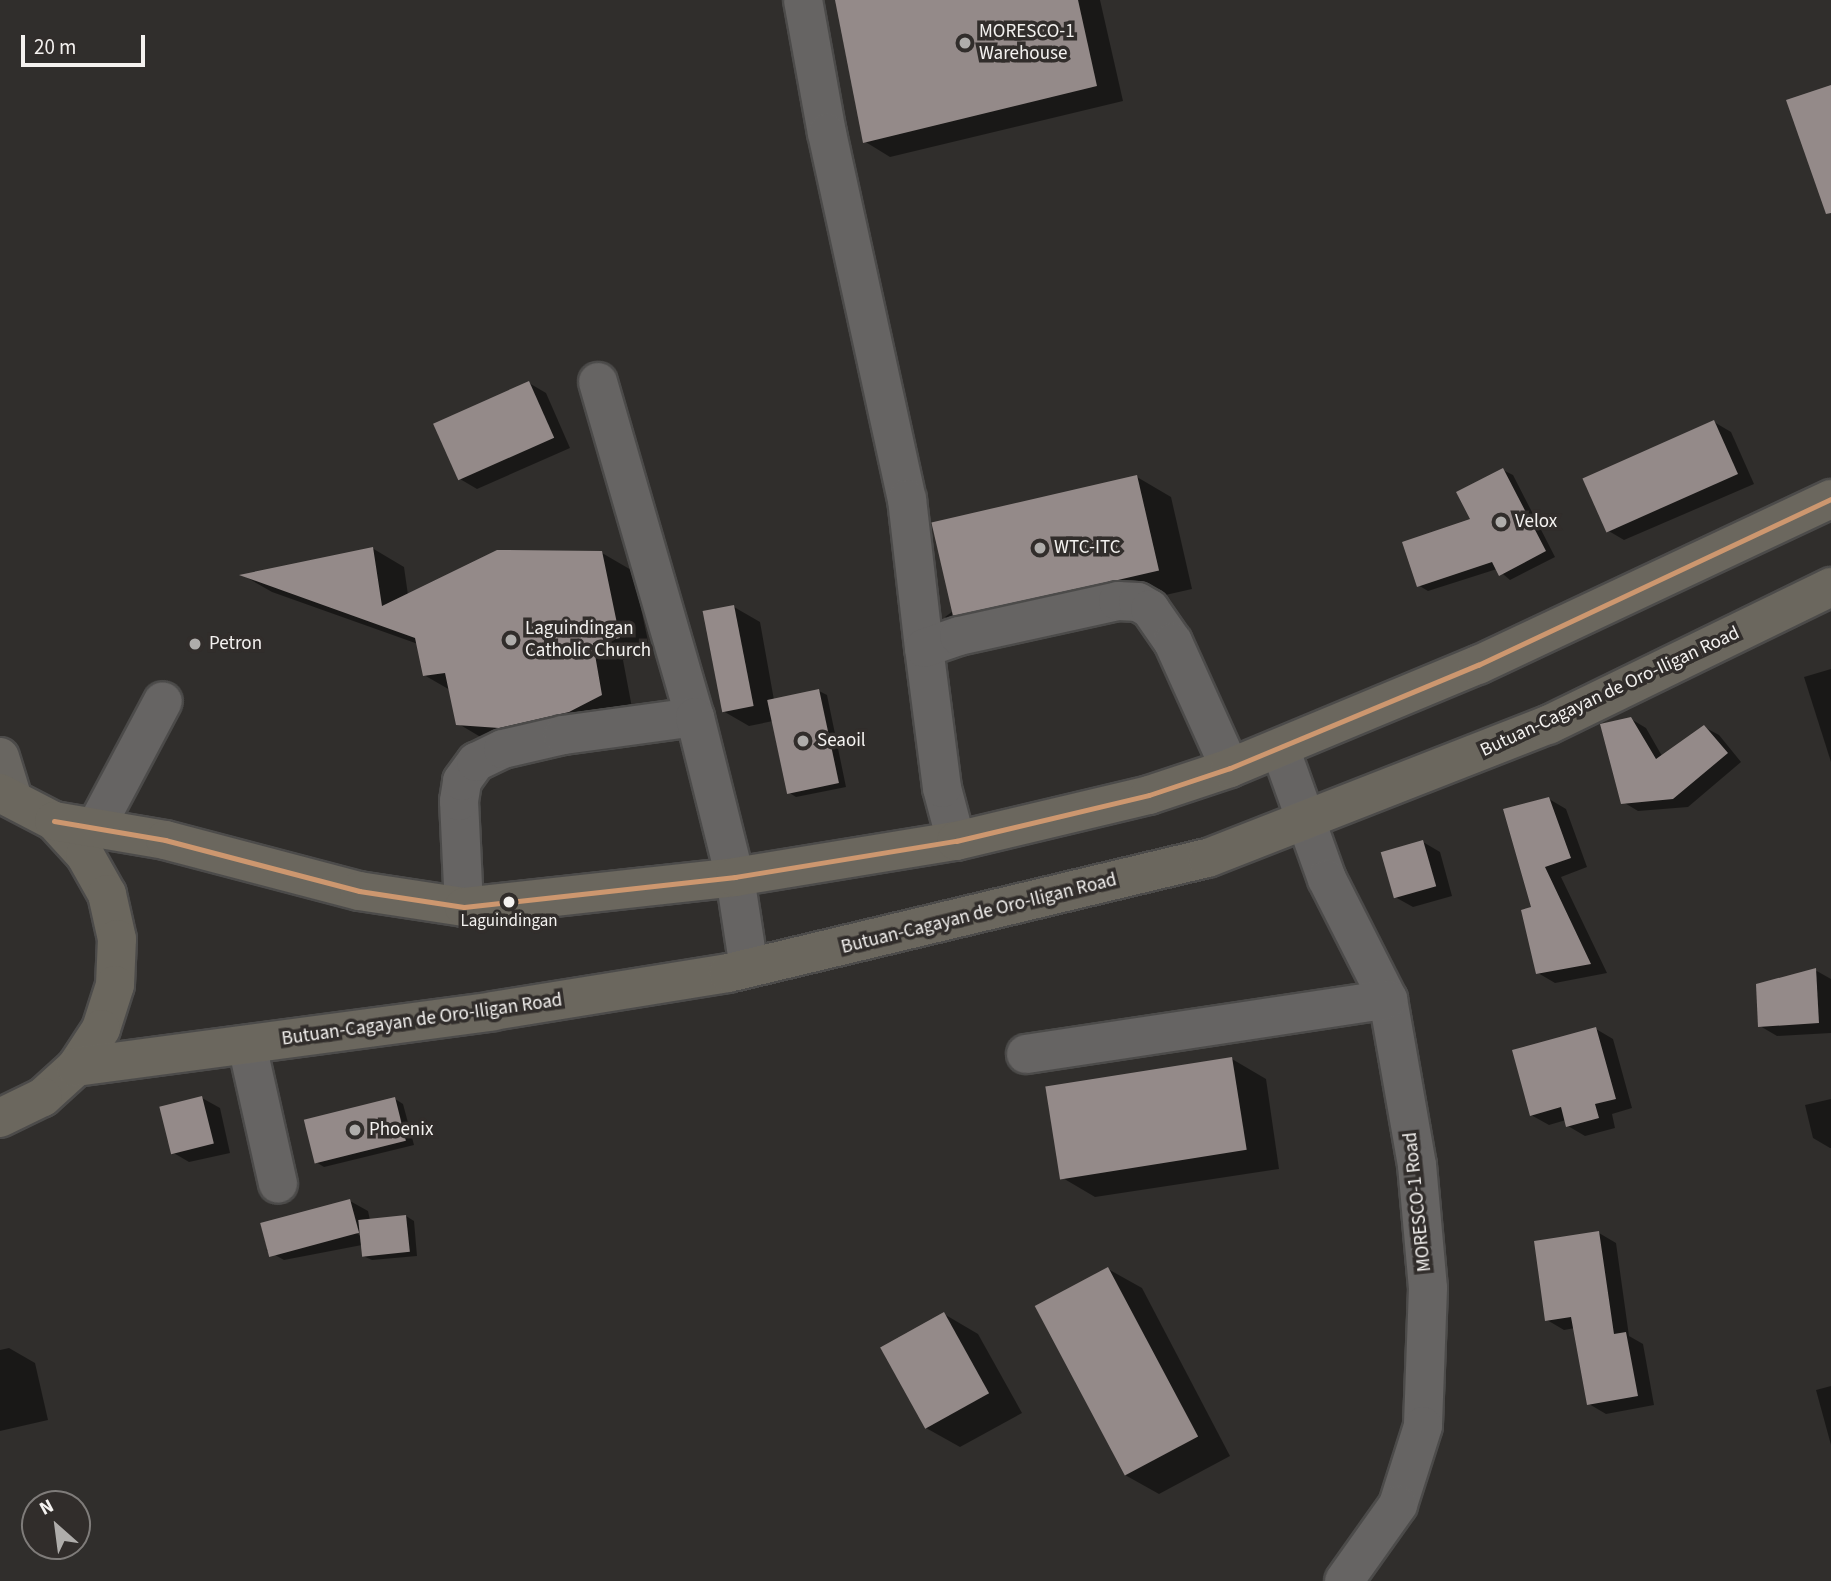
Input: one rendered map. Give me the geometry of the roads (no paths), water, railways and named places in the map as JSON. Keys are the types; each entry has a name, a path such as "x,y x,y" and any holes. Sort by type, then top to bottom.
{"highway":[{"path":"54,821 97,825 359,891 464,907 735,877 956,841 1149,795 1230,768 1478,665 1831,499"},
{"name":"Butuan-Cagayan de Oro-Iligan Road","path":"76,1067 493,1012 749,968 1195,862 1309,821 1548,725 1831,587"},
{"path":"0,1118 43,1097 76,1067 104,1018 114,985 117,939 107,894 85,855 54,821 6,794"}],"main road":[{"path":"0,757 6,794"}],"lane":[{"path":"803,0 827,133 907,499 942,788 956,841"},
{"path":"598,382 695,717 735,877 749,968"},
{"path":"924,648 1042,615 1118,601 1138,602 1150,608 1173,642 1230,768"},
{"path":"97,825 163,701"},
{"path":"464,907 459,801 462,781 476,762 503,749 563,735 695,717"},
{"name":"MORESCO-1 Road","path":"1280,748 1309,821 1327,879 1388,999 1417,1165 1428,1288 1423,1426 1398,1505 1345,1581"},
{"path":"1026,1054 1388,999"},
{"path":"247,1045 278,1184"}],"place":[{"name":"MORESCO-1 Warehouse","path":"965,43"},
{"name":"Velox","path":"1501,522"},
{"name":"WTC-ITC","path":"1040,548"},
{"name":"Laguindingan Catholic Church","path":"511,640"},
{"name":"Petron","path":"195,644"},
{"name":"Seaoil","path":"803,741"},
{"name":"Laguindingan","path":"509,902"},
{"name":"Phoenix","path":"355,1130"}]}
